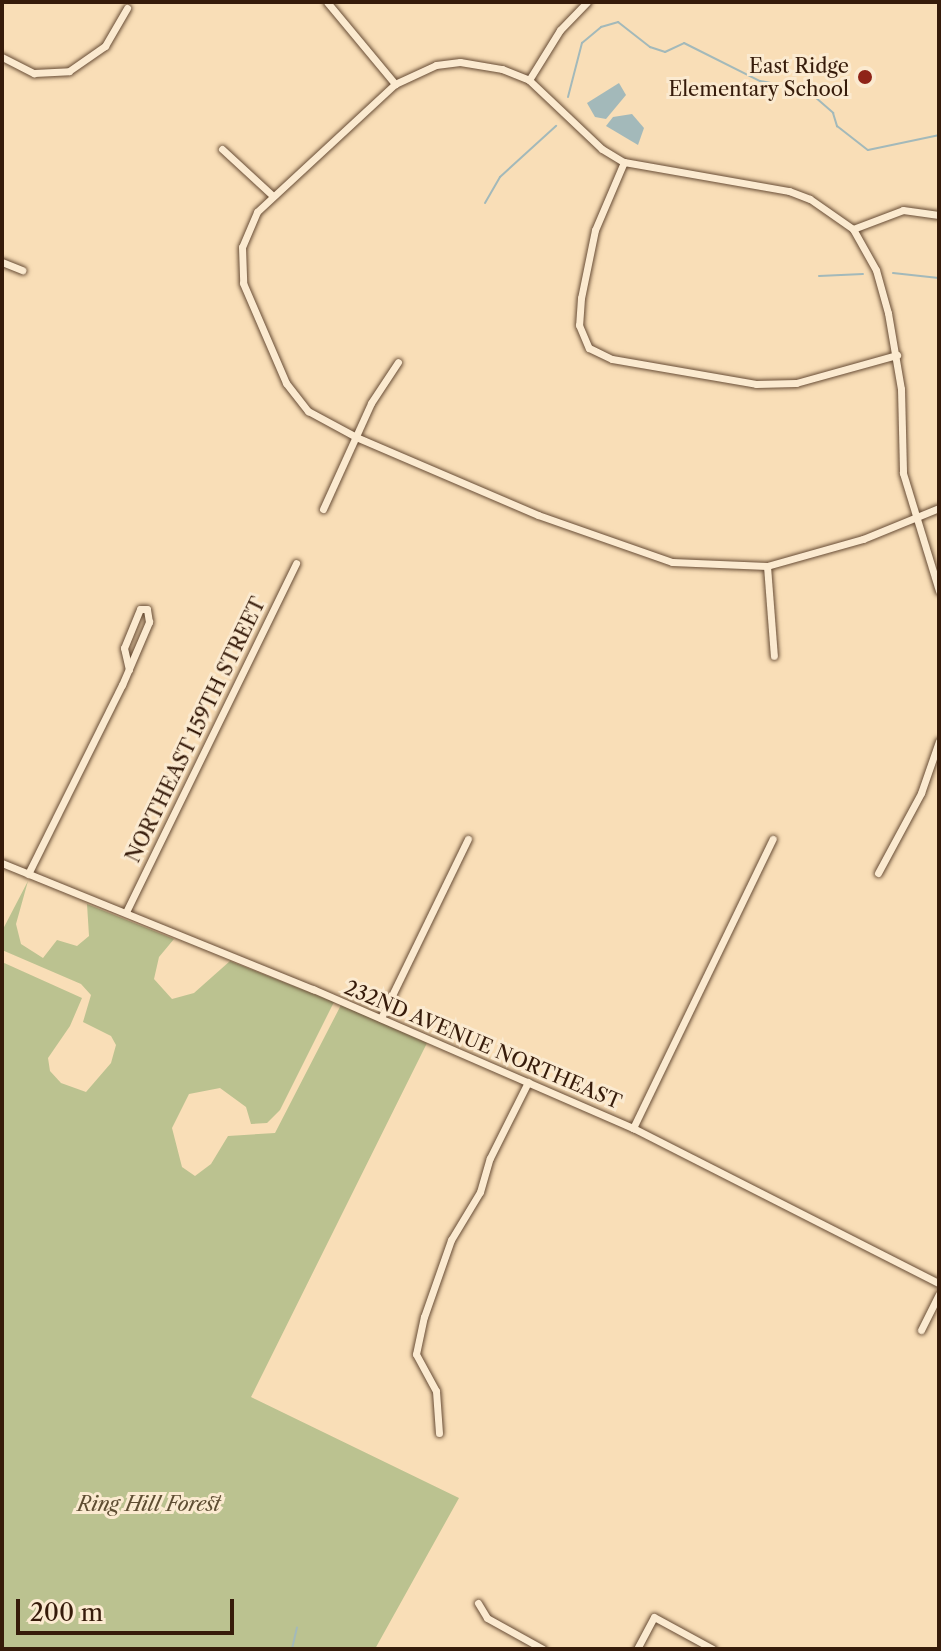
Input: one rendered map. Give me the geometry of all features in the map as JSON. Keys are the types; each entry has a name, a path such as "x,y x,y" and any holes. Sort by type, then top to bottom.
{"street":[{"path":"327,2 395,84"},
{"path":"529,80 560,30 587,2"},
{"path":"2,57 34,73 69,71 105,46 127,8"},
{"path":"939,508 916,518 767,566 672,562 619,546 356,437 308,411 290,389 240,267 248,229 273,196 395,84 415,72 460,62 502,69 529,80 602,149 624,162 789,191 820,205 853,229 876,270 897,355 903,473 916,518 939,591"},
{"path":"222,149 273,196"},
{"path":"624,162 595,230 581,298 579,325 589,348 612,359 756,384 796,383 897,355"},
{"path":"853,229 903,210 939,215"},
{"path":"2,262 22,270"},
{"path":"323,509 356,437 398,362"},
{"name":"NORTHEAST 159TH STREET","path":"126,912 296,563"},
{"path":"767,566 774,656"},
{"path":"28,874 129,669 149,622 147,609 140,609 124,648 129,669"},
{"path":"878,873 938,757 939,741"},
{"path":"381,1018 468,839"},
{"path":"633,1128 773,839"},
{"name":"232ND AVENUE NORTHEAST","path":"2,863 381,1018 633,1128 939,1283"},
{"path":"404,1041 409,1030"},
{"path":"439,1433 436,1391 416,1354 424,1317 451,1240 480,1192 490,1158 528,1082"},
{"path":"921,1330 939,1294"},
{"path":"478,1603 487,1618 543,1649"},
{"path":"637,1649 654,1617 713,1649"}],"green space":[{"name":"Ring Hill Forest","path":"28,881 16,924 21,944 43,958 57,940 77,946 89,936 87,904 174,939 159,957 154,979 172,999 194,993 230,961 334,1002 280,1110 267,1123 251,1124 246,1107 220,1088 189,1094 172,1128 182,1167 195,1176 211,1164 228,1136 275,1133 341,1005 427,1043 251,1397 459,1498 375,1649 2,1649 2,962 82,998 70,1026 48,1058 50,1071 61,1083 86,1092 111,1063 116,1045 111,1036 83,1022 91,995 81,984 2,950 2,931"}],"shaded area":[{"path":"619,83 626,95 606,119 595,117 587,103"},
{"path":"632,114 644,128 638,145 606,126 613,117"}],"waterway":[{"path":"568,97 582,43 601,27 618,22 650,47 665,52 684,43 760,81 807,90 833,113 837,126 868,150 939,135"},
{"path":"485,203 500,177 556,126"},
{"path":"893,273 939,278"},
{"path":"819,276 863,274"},
{"path":"292,1649 297,1628"}],"place":[{"name":"East Ridge Elementary School","path":"865,77"}]}
